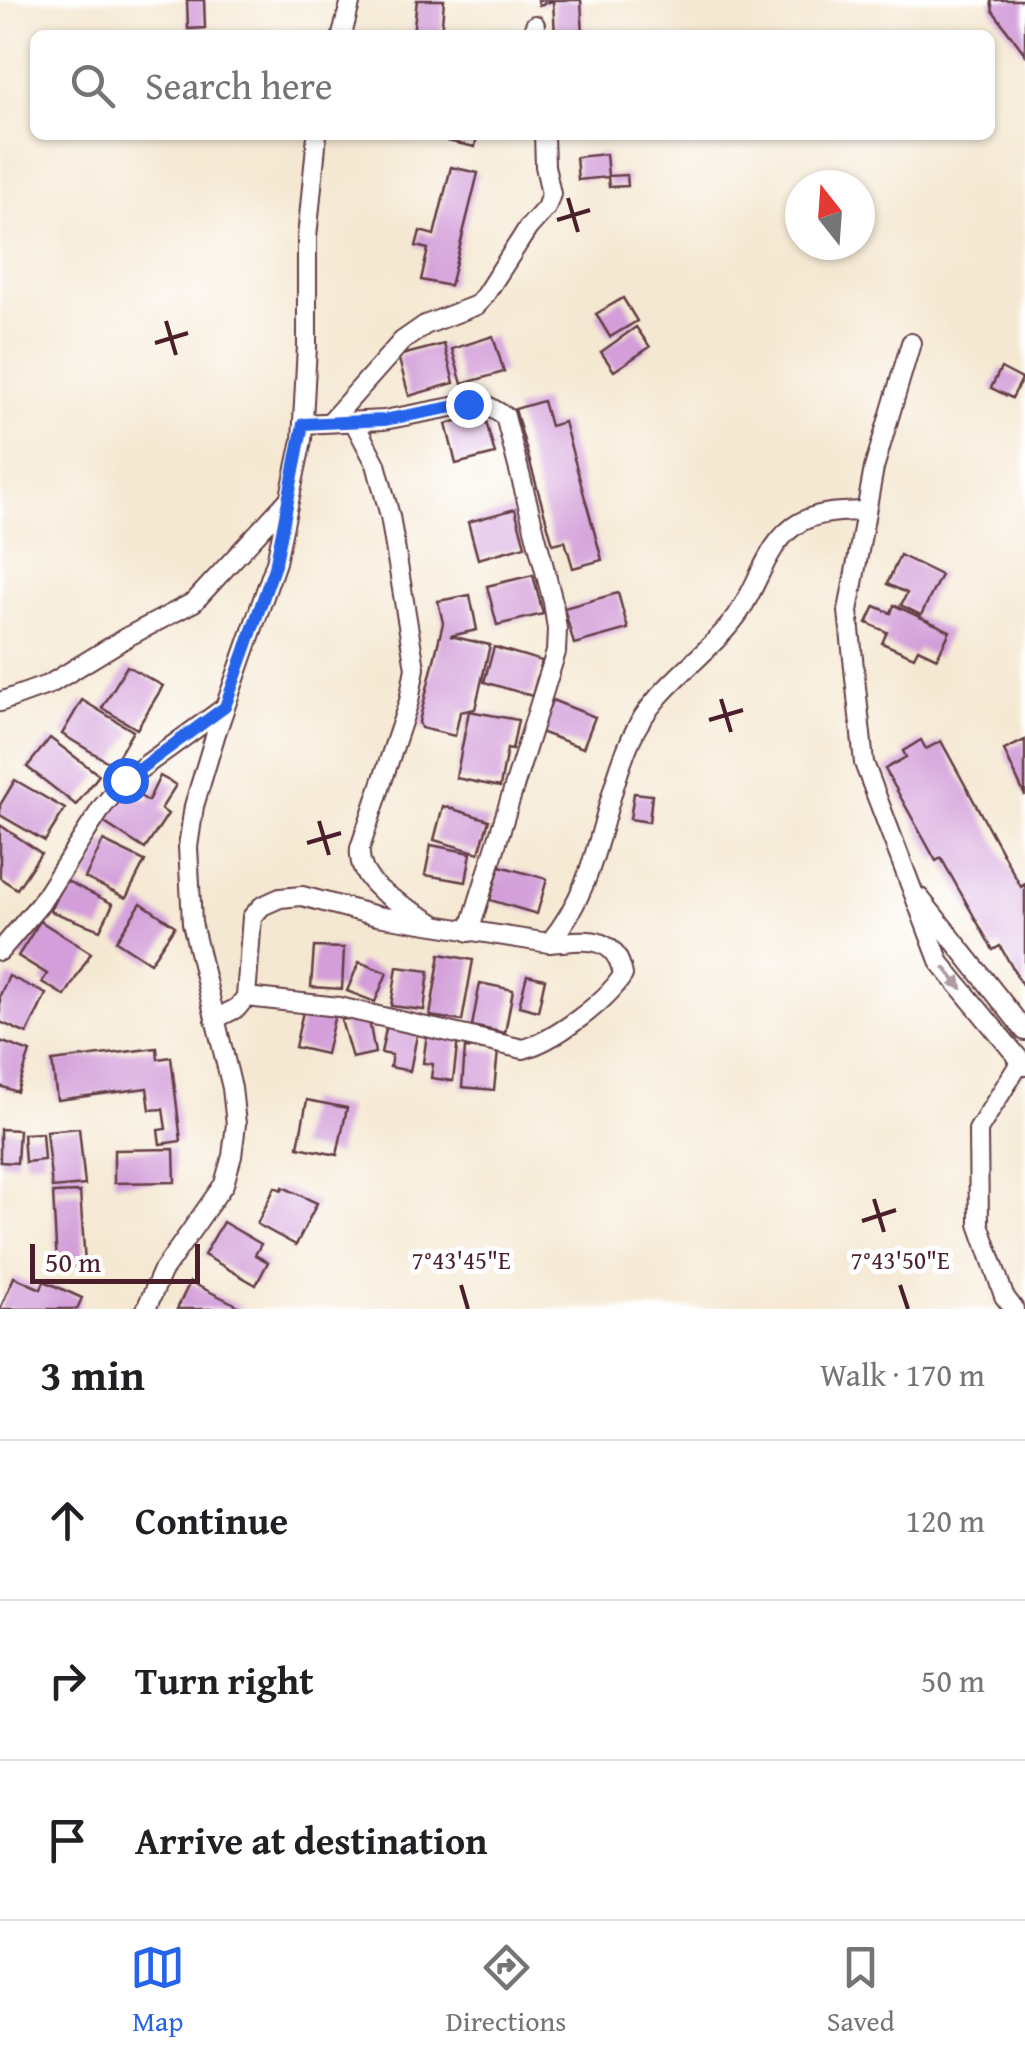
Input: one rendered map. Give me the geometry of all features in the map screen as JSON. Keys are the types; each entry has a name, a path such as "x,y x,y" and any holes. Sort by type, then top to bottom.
{"street":[{"path":"343,30 351,0"},
{"path":"146,1309 162,1272 224,1184 232,1156 236,1124 232,1088 192,923 188,847 194,806 276,562 303,424 307,238 317,140"},
{"path":"330,422 402,342 425,325 476,305 485,295 528,228 546,208 551,194 544,140"},
{"path":"911,343 874,468 848,611 864,763 940,963 1023,1064 978,1130 980,1224 1004,1296 1014,1309"},
{"path":"303,424 384,420 468,404 486,404 504,416 553,602 556,652 468,932"},
{"path":"354,422 376,464 390,516 414,668 409,701 358,861 379,890 442,928"},
{"path":"0,702 50,684 126,637 194,602 289,499"},
{"path":"549,943 578,901 593,868 632,737 656,698 735,619 780,538 800,521 826,514 866,511"},
{"path":"0,951 40,904 103,806 125,780 225,707"},
{"path":"913,890 1025,1031"},
{"path":"215,1019 237,1008 246,996 252,917 262,906 280,898 302,896 376,916 549,943 592,940 610,946 620,960 623,975 615,988 557,1033 540,1045 523,1049 339,1007 246,996"}],"building":[{"path":"187,0 204,0 205,28 188,29"},
{"path":"417,0 444,0 441,30 414,30"},
{"path":"538,0 581,0 583,30 555,30 553,1 539,5"},
{"path":"991,0 1025,0 1025,54 993,11"},
{"path":"447,140 476,140 475,147"},
{"path":"606,154 608,176 627,175 628,186 609,187 608,177 578,180 576,157"},
{"path":"451,167 478,173 450,286 421,280 428,249 416,246 420,231 434,235"},
{"path":"623,298 637,321 610,337 596,314"},
{"path":"636,327 650,347 614,371 601,352"},
{"path":"493,336 504,372 462,384 452,349"},
{"path":"444,344 454,383 409,396 398,356"},
{"path":"1001,368 1022,379 1012,398 991,388"},
{"path":"543,401 550,426 564,422 602,560 573,568 565,541 553,544 515,409"},
{"path":"484,414 495,454 456,464 446,424"},
{"path":"515,509 525,546 478,559 468,522"},
{"path":"900,555 941,575 921,615 901,605 907,593 887,584"},
{"path":"533,575 543,614 497,625 487,586"},
{"path":"618,593 628,629 574,644 564,608"},
{"path":"470,595 477,630 450,636 490,645 475,709 460,712 455,736 421,728 419,722 443,623 438,601"},
{"path":"894,605 950,631 937,658 918,649 914,657 882,643 887,632 867,623 875,606 891,613"},
{"path":"494,647 542,661 532,696 484,682"},
{"path":"127,666 163,686 137,729 102,708"},
{"path":"82,700 133,731 113,765 62,734"},
{"path":"552,700 595,717 583,748 540,732"},
{"path":"469,711 518,720 512,750 507,749 500,787 456,778"},
{"path":"50,738 99,775 76,805 27,767"},
{"path":"921,740 926,749 941,741 1021,887 1025,884 1025,990 1000,946 993,950 941,858 936,861 885,769 906,757 903,751"},
{"path":"1025,740 1025,796 1004,750"},
{"path":"160,776 176,785 161,809 168,814 145,849 100,820 122,785 148,801"},
{"path":"15,780 65,809 45,841 0,815 0,805"},
{"path":"634,793 652,795 649,822 630,819"},
{"path":"443,806 489,820 479,853 434,840"},
{"path":"0,825 41,853 17,889 0,878"},
{"path":"103,841 145,861 126,898 85,878"},
{"path":"431,845 471,853 466,882 425,875"},
{"path":"500,866 547,879 537,914 490,900"},
{"path":"65,880 113,904 100,930 50,911"},
{"path":"141,903 175,926 150,963 116,941"},
{"path":"40,921 91,953 65,996 42,982 47,974 18,956"},
{"path":"314,947 344,948 342,989 311,987"},
{"path":"440,954 473,960 462,1021 430,1016"},
{"path":"359,962 387,973 375,1002 347,991"},
{"path":"397,967 429,971 424,1010 391,1006"},
{"path":"527,975 545,979 538,1011 519,1006"},
{"path":"9,976 46,994 27,1034 0,1022 0,995"},
{"path":"480,983 513,990 505,1033 472,1026"},
{"path":"304,1007 335,1014 326,1054 295,1047"},
{"path":"368,1015 375,1053 352,1058 341,1020"},
{"path":"387,1024 418,1030 410,1071 390,1067 392,1055 381,1053"},
{"path":"427,1034 458,1038 453,1081 431,1078 433,1064 423,1063"},
{"path":"0,1041 30,1052 17,1092 0,1086"},
{"path":"157,1048 158,1059 171,1057 181,1141 160,1144 158,1130 166,1129 163,1109 150,1110 147,1088 57,1100 52,1061"},
{"path":"465,1048 498,1051 494,1090 462,1087"},
{"path":"307,1100 347,1108 337,1155 298,1147"},
{"path":"79,1128 85,1185 52,1188 46,1131"},
{"path":"0,1129 19,1130 17,1163 0,1162"},
{"path":"42,1133 44,1160 25,1162 23,1134"},
{"path":"174,1149 175,1182 114,1183 114,1150"},
{"path":"275,1187 317,1203 296,1245 257,1224"},
{"path":"80,1192 85,1263 57,1265 53,1193"},
{"path":"223,1222 261,1244 255,1255 268,1262 256,1285 204,1255"},
{"path":"14,1277 41,1289 44,1281 82,1298 77,1309 0,1309"},
{"path":"190,1282 245,1309 177,1309"}],"route":[{"path":"125,780 225,707 276,562 303,424 384,420 468,404"}]}
